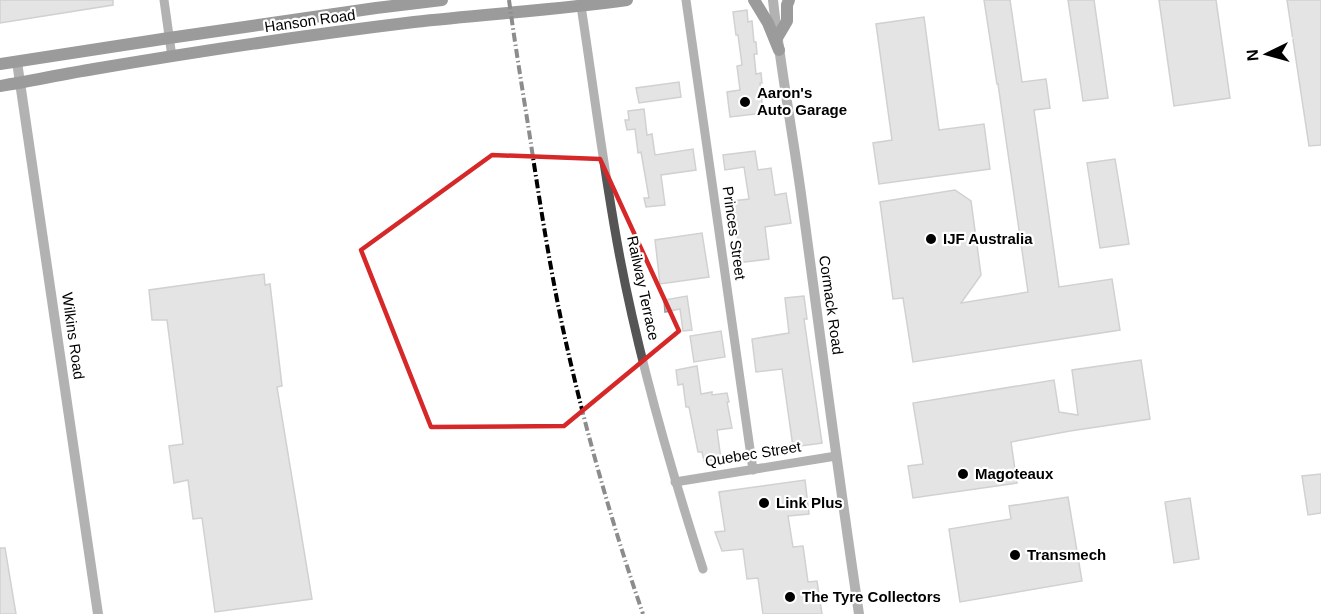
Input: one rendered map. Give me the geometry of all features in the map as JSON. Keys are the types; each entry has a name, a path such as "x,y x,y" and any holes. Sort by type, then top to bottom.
{"main road":[{"name":"Hanson Road","path":"0,64 442,0"},
{"path":"416,22 436,9 442,0"},
{"name":"Hanson Road","path":"0,86 172,57 416,22 627,0"},
{"path":"754,0 778,44"},
{"path":"778,44 787,21 789,0"}],"street":[{"path":"164,0 172,57"},
{"name":"Princes Street","path":"686,0 753,470"},
{"name":"Cormack Road","path":"773,0 859,614"},
{"name":"Railway Terrace","path":"581,6 620,259 654,406 703,569"},
{"name":"Wilkins Road","path":"17,62 98,614"},
{"name":"Quebec Street","path":"675,482 836,456"}],"highlighted area":[{"path":"492,155 600,159 679,331 564,426 431,427 361,250"}],"building":[{"path":"0,0 113,0 113,5 0,23"},
{"path":"984,0 1010,0 1022,82 1046,79 1050,108 1034,110 1059,287 1112,279 1120,330 913,362 903,298 893,299 880,202 955,190 971,201 981,275 961,303 1028,292"},
{"path":"1068,0 1094,0 1108,98 1083,101"},
{"path":"1159,0 1216,0 1230,98 1174,106"},
{"path":"1287,0 1321,0 1321,145 1309,146"},
{"path":"747,10 748,22 752,21 754,42 756,42 757,54 754,54 756,74 761,73 763,113 730,117 727,92 740,90 737,66 742,65 733,12"},
{"path":"924,17 939,130 984,124 990,169 879,184 873,143 892,140 876,24"},
{"path":"679,82 681,97 639,103 636,88"},
{"path":"644,109 647,135 652,134 655,155 693,149 696,170 661,175 665,205 646,207 644,198 649,198 641,152 638,153 635,129 627,130 625,120 629,120 628,111"},
{"path":"755,151 758,170 771,168 775,195 786,193 791,223 765,227 769,259 737,263 735,242 738,241 732,201 749,199 744,167 725,170 723,155"},
{"path":"1115,159 1129,244 1100,248 1087,163"},
{"path":"702,233 709,277 660,284 655,240"},
{"path":"264,274 265,285 270,284 282,386 277,387 312,599 215,612 202,518 193,519 188,480 174,483 169,446 183,444 167,320 152,320 149,290"},
{"path":"687,296 692,330 683,331 680,309 665,312 664,300"},
{"path":"804,296 807,319 804,319 822,443 793,447 782,369 756,372 752,339 789,333 785,298"},
{"path":"721,331 725,357 694,362 690,336"},
{"path":"1141,360 1150,419 1011,442 1017,483 913,498 908,466 923,464 913,403 1054,380 1059,412 1078,415 1072,370"},
{"path":"697,366 701,394 727,393 732,428 717,430 721,459 704,461 702,452 698,452 689,407 686,407 683,384 678,385 676,370"},
{"path":"1321,474 1321,513 1308,515 1302,476"},
{"path":"805,480 809,514 788,516 793,547 803,546 808,582 817,581 822,614 763,614 758,578 747,579 743,549 722,551 715,532 725,531 719,492"},
{"name":"Transmech","path":"1068,497 1082,581 960,602 949,529 1011,519 1009,506"},
{"path":"1190,498 1199,559 1174,563 1165,502"},
{"path":"0,548 5,548 16,614 0,614"}],"railway":[{"path":"509,0 553,280 563,329 599,473 643,614"}],"place":[{"name":"Aaron's Auto Garage","path":"745,102"},
{"name":"IJF Australia","path":"931,239"},
{"name":"Magoteaux","path":"963,474"},
{"name":"Link Plus","path":"764,503"},
{"name":"Transmech","path":"1015,555"},
{"name":"The Tyre Collectors","path":"790,597"}]}
